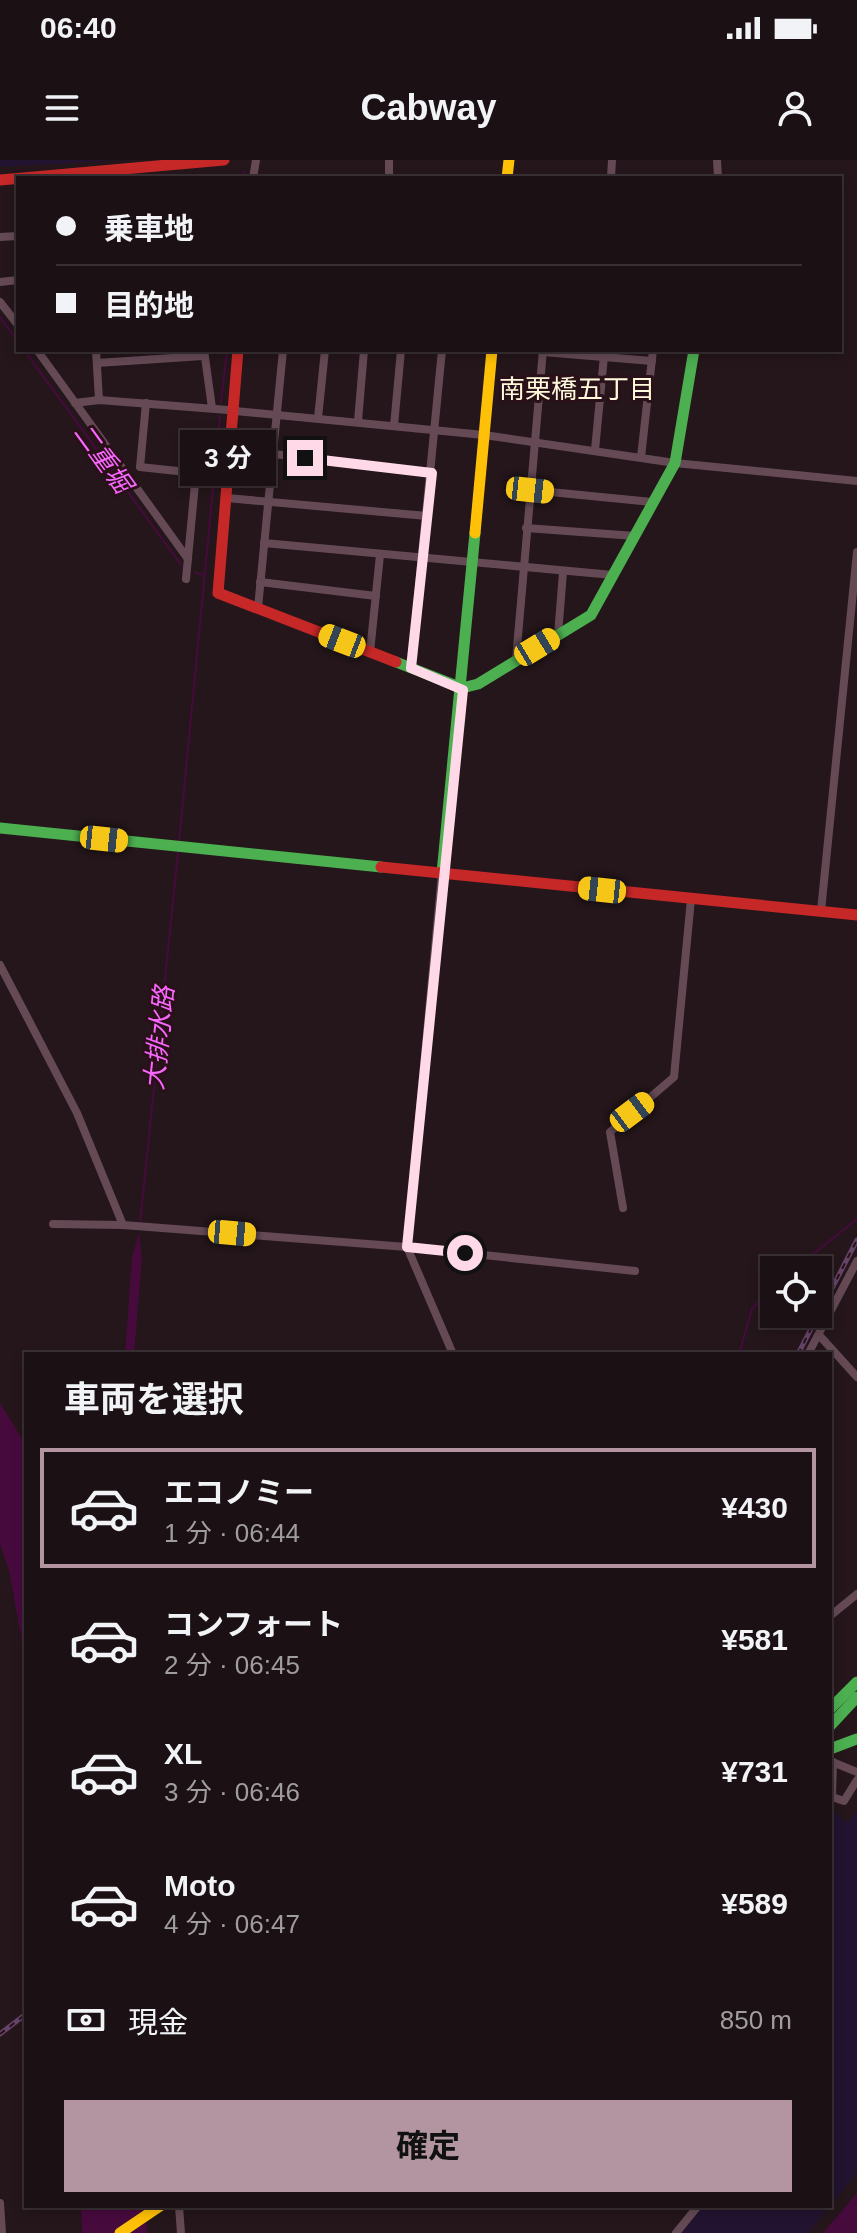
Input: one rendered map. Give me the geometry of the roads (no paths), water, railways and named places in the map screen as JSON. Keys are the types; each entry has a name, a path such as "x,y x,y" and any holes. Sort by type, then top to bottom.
{"main road":[{"path":"56,176 224,160"},
{"path":"238,352 218,593 462,688 478,684 591,615 675,463 694,352"},
{"path":"442,873 492,352"},
{"path":"0,828 857,915"},
{"path":"832,1707 857,1682"},
{"path":"832,1727 857,1697"},
{"path":"835,1747 857,1739"},
{"path":"120,2233 157,2208"}],"street":[{"path":"0,302 16,322"},
{"path":"38,352 188,559"},
{"path":"96,352 99,400"},
{"path":"258,608 283,352"},
{"path":"318,418 325,352"},
{"path":"358,421 364,352"},
{"path":"394,426 401,352"},
{"path":"411,668 442,352"},
{"path":"516,659 543,352"},
{"path":"555,352 652,361"},
{"path":"641,457 653,352"},
{"path":"97,363 204,353 212,408"},
{"path":"595,450 604,356"},
{"path":"75,403 99,400 358,421 535,441 675,463 857,481"},
{"path":"146,403 140,467 196,473 186,579"},
{"path":"274,454 432,473"},
{"path":"530,490 652,502"},
{"path":"227,498 427,516"},
{"path":"526,528 635,536"},
{"path":"264,543 472,565 613,575"},
{"path":"821,911 857,552"},
{"path":"370,652 380,555"},
{"path":"558,635 563,572"},
{"path":"260,582 376,596"},
{"path":"442,873 407,1247 452,1352"},
{"path":"623,1208 610,1132 674,1077 691,899"},
{"path":"0,965 77,1113 125,1225"},
{"path":"53,1224 125,1225 407,1247 635,1271"},
{"path":"809,1352 857,1261"},
{"path":"819,1335 857,1377"},
{"path":"832,1614 857,1594"},
{"path":"832,1761 857,1772"},
{"path":"832,1797 844,1801 857,1780"},
{"path":"0,2203 2,2233"},
{"path":"179,2208 181,2233"},
{"path":"676,2233 696,2208"}],"waterway":[{"path":"243,176 244,171"},
{"name":"二重堀","path":"0,317 16,339"},
{"name":"二重堀","path":"25,352 182,566"},
{"path":"221,402 227,352"},
{"name":"大排水路","path":"179,842 220,416"},
{"name":"二重堀","path":"195,573 205,575"},
{"name":"大排水路","path":"140,1224 178,852"},
{"path":"811,1256 857,1219"},
{"path":"740,1352 752,1309 760,1300"}],"railway":[{"path":"799,1352 857,1240"},
{"path":"0,2034 24,2016"}],"district":[{"name":"南栗橋五丁目","path":"577,389"}]}
